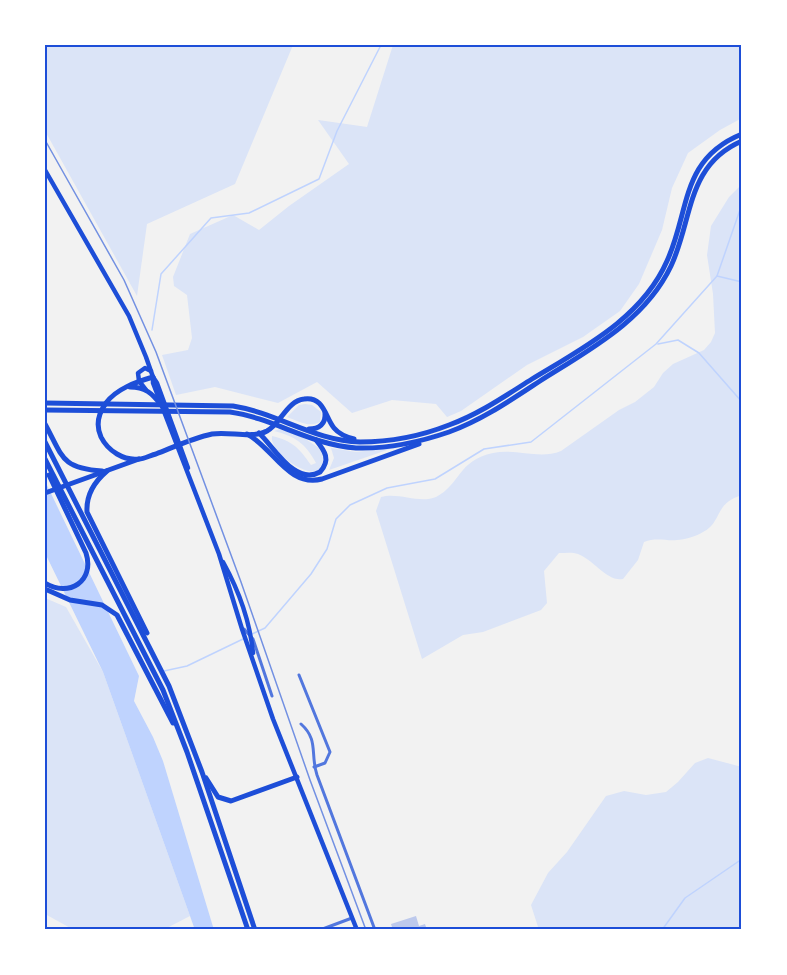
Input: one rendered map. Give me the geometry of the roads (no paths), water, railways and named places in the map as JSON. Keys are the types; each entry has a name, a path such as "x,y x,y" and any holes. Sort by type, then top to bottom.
{"highway":[{"path":"45,403 210,407 294,425 332,438 367,442 390,440 426,432 470,416 579,350 624,318 647,295 662,272 674,242 686,194 698,171 716,149 742,134"},
{"path":"246,434 260,442 287,469 300,478 311,481 345,471 458,428 495,410 598,344 634,316 653,296 670,268 682,237 692,198 704,172 724,151 742,141"},
{"path":"142,458 123,456 111,450 103,440 99,429 100,415 104,405 115,394 152,374"},
{"path":"126,388 138,387 146,390 153,394 161,405"},
{"path":"45,493 210,435 259,433 267,430 298,400 310,399 322,406 339,433 367,442"},
{"path":"304,429 317,428 322,425 325,417 322,406"},
{"path":"45,410 210,407"},
{"path":"269,419 285,428 340,446 365,448 398,445 434,437"},
{"path":"45,424 69,464 80,469 107,471"},
{"path":"267,430 267,441"},
{"path":"259,433 275,453 297,471 312,475 320,472 326,462 325,452 315,439"},
{"path":"45,442 161,668"},
{"path":"45,459 150,670"},
{"path":"45,465 88,562 87,570 78,584 63,589 45,583"},
{"path":"107,471 90,492 87,512 161,668 163,689 248,930"},
{"path":"45,589 70,600 102,605 114,612 120,619 163,689 202,772 255,930"},
{"path":"202,772 216,794 231,801 297,777"}],"main road":[{"path":"45,170 129,316 186,458 193,485"},
{"path":"146,390 137,375 140,369 147,368 152,374 161,405 251,641 253,658 273,719 357,930"},
{"path":"219,554 232,579 244,627"}],"street":[{"path":"251,641 272,696"},
{"path":"299,675 330,752 324,763 314,766"},
{"path":"301,724 312,738 314,766 375,930"},
{"path":"320,930 353,918"}],"water":[{"path":"45,481 139,676 134,701 163,761 214,930 195,930 103,672 45,553"}],"waterway":[{"path":"152,330 161,274 211,218 249,213 319,179 337,131 381,45"},
{"path":"252,634 265,628 311,574 327,549 336,519 350,505 387,488 435,479 484,449 531,442 656,344 717,276 742,204"},
{"path":"717,276 742,282"},
{"path":"658,344 678,340 699,353 742,402"},
{"path":"164,671 187,666 243,639"},
{"path":"662,930 685,898 742,859"}],"railway":[{"path":"45,140 124,280 156,352 366,930"}]}
